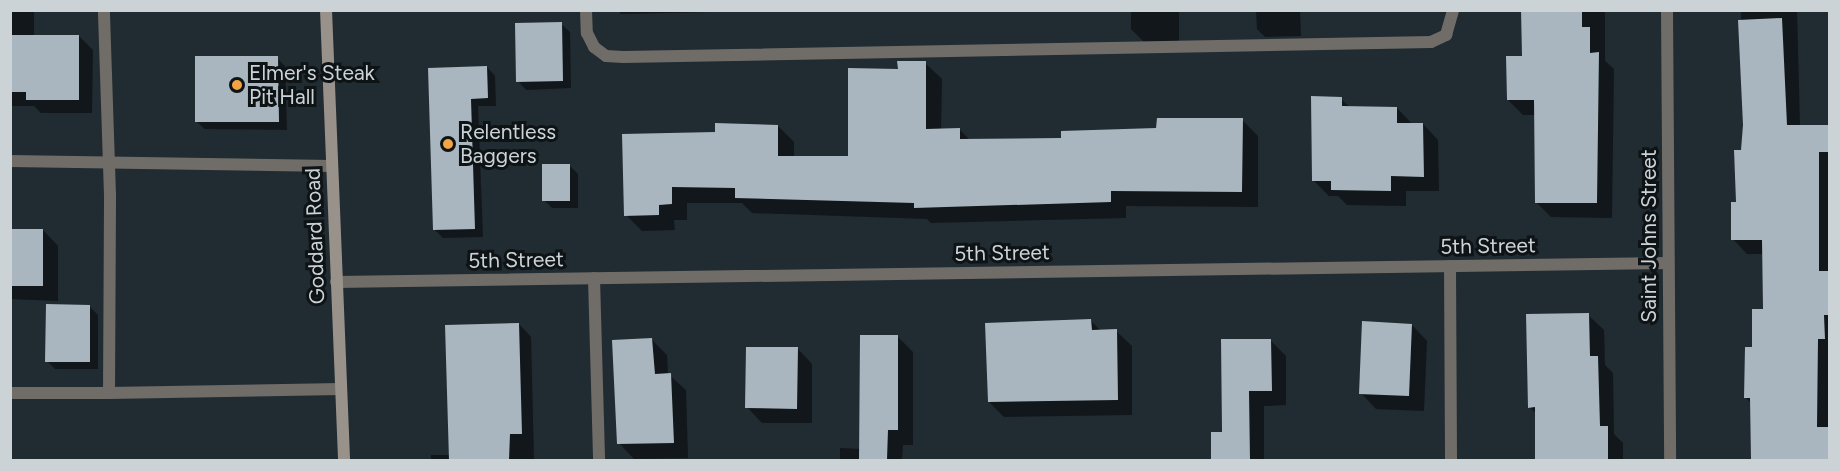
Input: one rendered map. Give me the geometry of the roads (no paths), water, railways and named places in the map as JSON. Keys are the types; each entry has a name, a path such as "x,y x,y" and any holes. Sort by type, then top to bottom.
{"street":[{"path":"104,10 109,393"},
{"name":"Goddard Road","path":"326,10 344,460"},
{"path":"586,10 587,33 594,47 606,56 623,57 1431,42 1446,35 1453,10"},
{"name":"Saint Johns Street","path":"1667,10 1670,460"},
{"path":"10,161 332,166"},
{"name":"5th Street","path":"336,282 1668,263"},
{"path":"1450,266 1451,460"},
{"path":"594,278 599,460"},
{"path":"10,393 341,389"}],"place":[{"name":"Elmer's Steak Pit Hall","path":"237,85"},
{"name":"Relentless Baggers","path":"448,144"}]}
